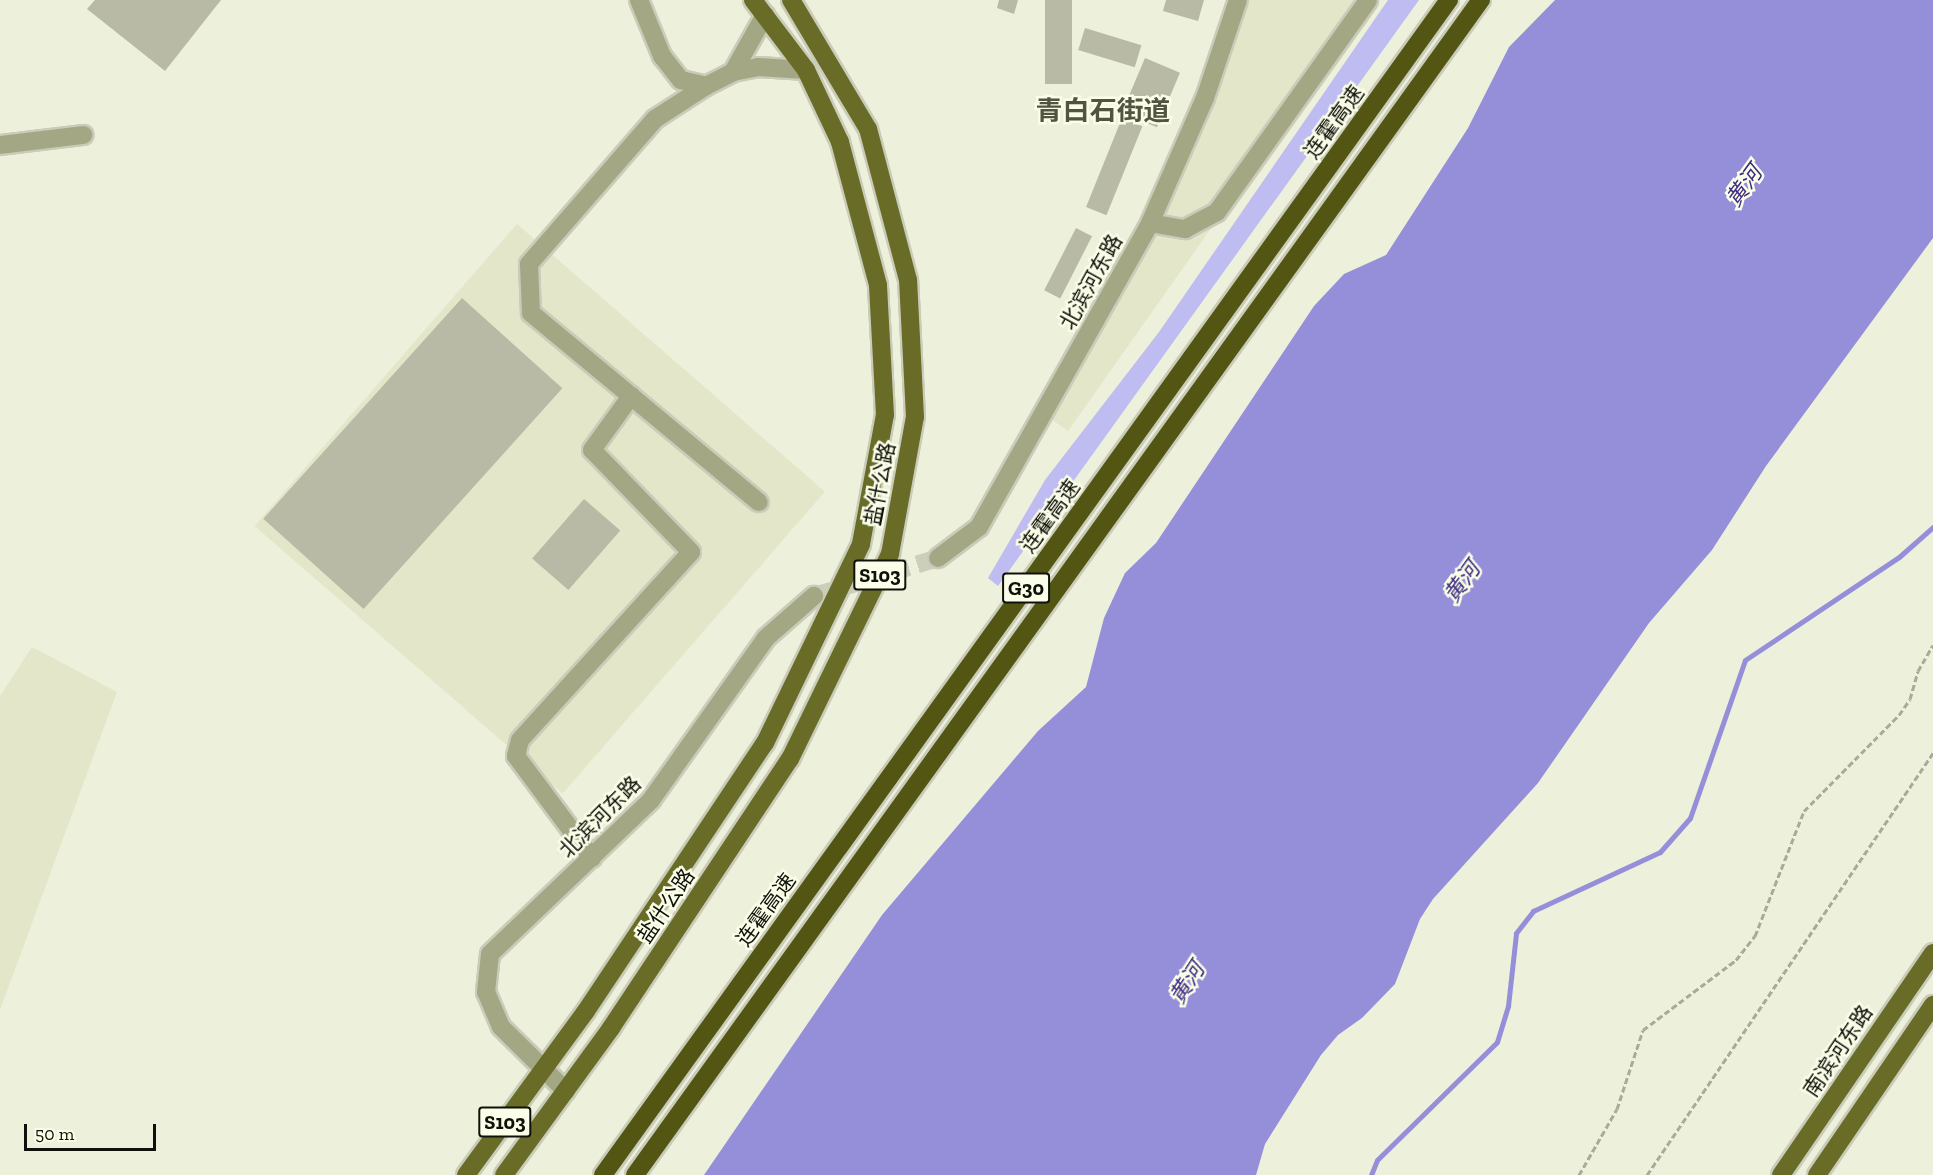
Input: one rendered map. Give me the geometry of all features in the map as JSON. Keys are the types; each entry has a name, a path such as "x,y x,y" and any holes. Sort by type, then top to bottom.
{"highway":[{"name":"连霍高速","path":"603,1175 1449,0"},
{"name":"G30","path":"635,1175 1481,0"}],"main road":[{"name":"盐什公路","path":"544,1070 765,743 861,544 885,416 878,285 840,142 806,70 753,0"},
{"name":"盐什公路","path":"566,1091 790,759 890,554 915,417 908,280 868,129 791,0"},
{"name":"南滨河东路","path":"1781,1175 1933,953"},
{"path":"1816,1175 1933,1005"},
{"name":"S103","path":"466,1175 544,1070"},
{"name":"S103","path":"504,1175 566,1091"}],"street":[{"path":"639,0 662,56 681,80 706,87"},
{"name":"北滨河东路","path":"938,558 979,527 1150,224 1204,98 1238,0"},
{"path":"1150,224 1185,229 1217,212 1368,0"},
{"path":"733,72 765,15"},
{"path":"759,502 531,313 529,264 655,119 733,72 758,68 806,70"},
{"path":"0,145 83,135"},
{"path":"592,858 516,756 520,740 691,552 592,450 631,396"},
{"name":"北滨河东路","path":"566,1091 501,1027 486,992 490,954 651,800 766,638 814,596"}],"path":[{"path":"1579,1175 1617,1109 1643,1030 1736,960 1755,936 1804,811 1899,715 1910,699 1918,671 1933,645"},
{"path":"1647,1175 1933,753"}],"shaded area":[{"path":"1242,0 1372,0 1068,431 1037,409 1169,183"},
{"path":"1388,0 1419,0 998,586 988,578 1045,480 1159,332"},
{"path":"517,224 825,492 562,794 255,526"},
{"path":"32,647 117,692 0,1010 0,696"}],"water":[{"name":"黄河","path":"1555,0 1933,0 1933,238 1766,466 1712,550 1649,623 1538,783 1433,899 1420,919 1395,984 1362,1018 1338,1035 1321,1055 1265,1144 1256,1175 704,1175 882,915 1038,731 1086,687 1104,618 1125,573 1156,543 1314,306 1344,274 1386,255 1468,128 1509,47"}],"building":[{"path":"95,0 221,0 165,71 87,9"},
{"path":"999,0 1018,0 1014,14 997,8"},
{"path":"1045,0 1072,0 1072,84 1045,84"},
{"path":"1166,0 1204,0 1198,21 1163,11"},
{"path":"1085,28 1141,45 1135,67 1078,50"},
{"path":"1145,58 1180,73 1157,127 1122,112"},
{"path":"1122,118 1142,126 1106,215 1086,207"},
{"path":"1076,228 1092,236 1060,299 1044,290"},
{"path":"462,298 562,388 364,609 263,519"},
{"path":"584,499 620,530 568,590 532,559"}],"waterway":[{"path":"1371,1175 1377,1160 1497,1042 1508,1006 1516,933 1533,911 1660,852 1690,818 1745,660 1899,557 1933,527"}],"tunnel":[{"path":"814,596 938,558"}],"district":[{"name":"青白石街道","path":"1103,112"}]}
